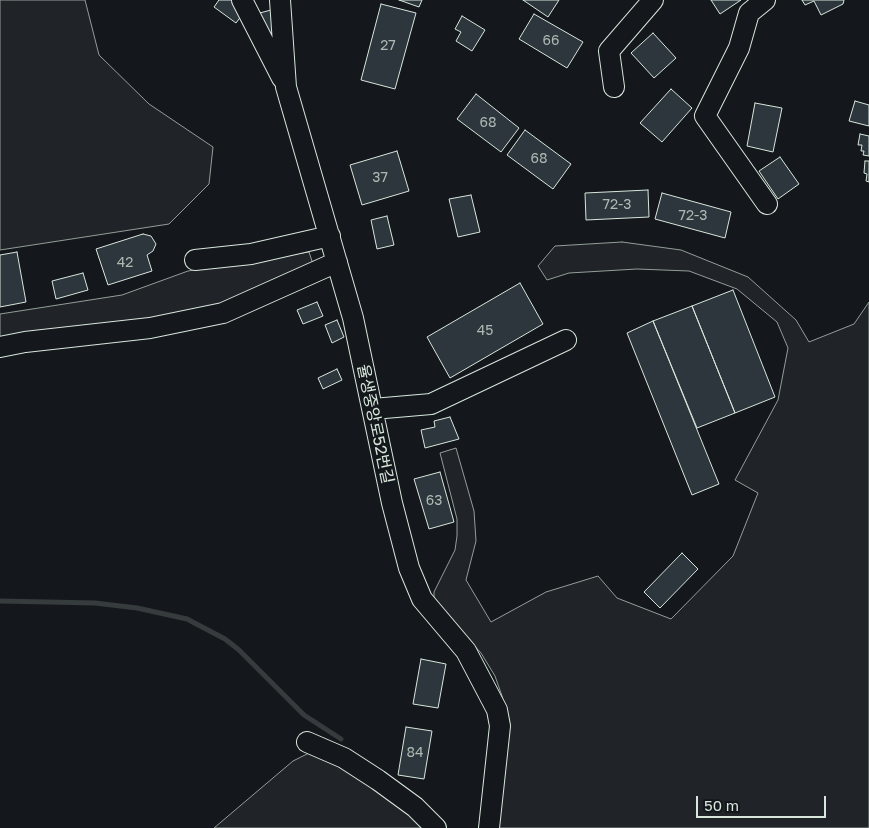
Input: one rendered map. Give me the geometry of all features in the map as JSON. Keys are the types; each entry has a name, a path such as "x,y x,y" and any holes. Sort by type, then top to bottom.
{"street":[{"path":"242,0 286,87"},
{"name":"율생중앙로52번길","path":"280,0 286,87 353,318 406,558 422,599 466,651 484,681 497,710 500,726 489,828"},
{"path":"614,87 609,51 653,0"},
{"path":"765,0 749,13 739,48 705,116 767,204"},
{"path":"195,260 251,254 330,236"},
{"path":"0,347 25,342 150,328 222,313 337,262"},
{"path":"372,410 431,404 566,340"},
{"path":"307,742 344,758 378,780 415,807 436,828"}],"shaded area":[{"path":"0,0 85,0 99,55 149,104 213,147 209,184 169,224 0,250"},
{"path":"622,242 681,250 748,277 796,320 809,342 854,324 869,302 869,828 499,828 506,711 502,696 495,676 481,653 434,601 434,592 455,550 457,536 457,519 440,453 456,448 474,511 476,541 466,580 491,622 546,592 598,576 617,598 671,619 733,556 758,493 735,480 778,400 788,348 777,322 737,289 689,271 637,269 569,273 547,280 538,266 555,246"},
{"path":"309,252 314,267 224,308 0,339 0,314 122,295 188,271"},
{"path":"309,753 341,763 432,828 214,828 293,761"}],"building":[{"path":"219,0 239,0 245,11 236,23 214,7"},
{"path":"399,0 422,0 419,7"},
{"path":"523,0 559,0 548,17"},
{"path":"711,0 741,0 720,14"},
{"path":"802,0 844,0 843,4 821,15 814,1 805,5"},
{"path":"381,4 416,13 395,89 361,80"},
{"path":"271,10 275,35 265,37 256,14"},
{"path":"534,14 583,42 567,68 519,39"},
{"path":"462,16 485,30 472,51 456,41 461,32 455,29"},
{"path":"653,33 676,58 654,78 631,53"},
{"path":"671,89 692,108 662,142 640,123"},
{"path":"476,94 519,128 501,152 457,119"},
{"path":"855,101 869,105 869,126 849,121"},
{"path":"755,103 782,108 773,152 747,146"},
{"path":"525,130 571,164 553,189 507,155"},
{"path":"860,134 869,136 869,156 863,155 864,151 861,151 862,145 858,145"},
{"path":"397,151 409,191 362,205 350,165"},
{"path":"780,157 799,184 778,199 759,171"},
{"path":"865,161 869,161 869,182 866,181 867,174 864,173"},
{"path":"648,190 649,217 586,220 585,193"},
{"path":"662,193 731,212 725,238 655,219"},
{"path":"471,195 480,232 458,237 449,199"},
{"path":"387,216 394,245 377,249 371,220"},
{"path":"143,234 151,236 156,244 153,251 147,255 152,271 108,285 96,249"},
{"path":"17,252 26,302 0,307 0,255"},
{"path":"83,273 88,290 56,299 52,281"},
{"path":"520,283 543,324 450,378 427,337"},
{"path":"733,290 775,397 735,413 692,306"},
{"path":"317,302 323,316 303,324 297,310"},
{"path":"692,306 735,413 697,428 653,321"},
{"path":"337,320 344,337 332,343 325,325"},
{"path":"653,321 719,484 692,495 627,333"},
{"path":"337,369 342,380 323,389 318,378"},
{"path":"450,417 459,439 425,448 421,430 435,427 434,421"},
{"path":"440,472 454,522 429,529 414,479"},
{"path":"682,553 698,569 660,608 644,592"},
{"path":"421,659 446,664 438,708 413,704"},
{"path":"406,727 432,731 424,779 398,775"}],"waterway":[{"path":"0,601 95,603 137,608 187,619 225,639 239,650 304,715 341,739"}]}
